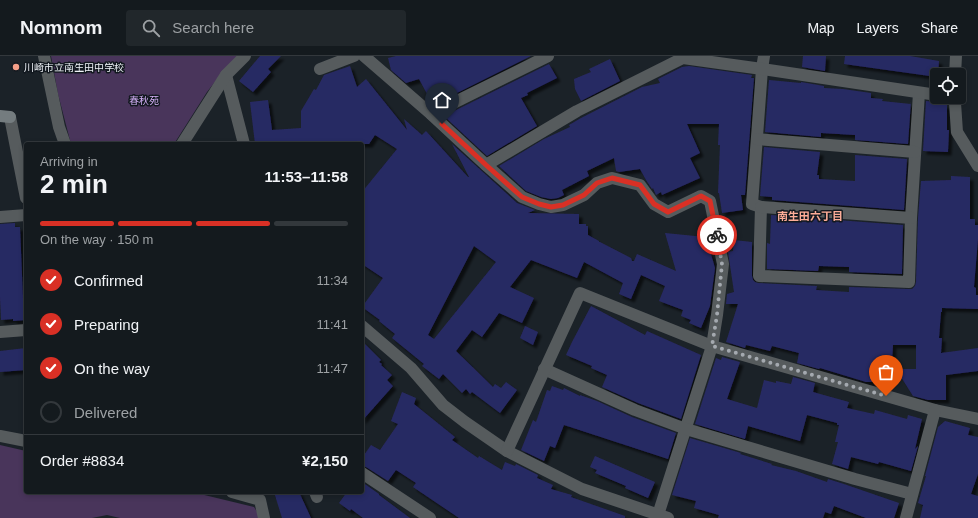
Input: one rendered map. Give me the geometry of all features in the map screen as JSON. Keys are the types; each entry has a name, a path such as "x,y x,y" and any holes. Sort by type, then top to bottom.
{"street":[{"path":"44,56 59,127 64,142"},
{"path":"183,142 226,75 245,56"},
{"path":"320,69 354,56"},
{"path":"364,56 431,114 522,197 551,207 563,205 584,195 597,183 612,178 640,185 654,204 668,212 701,196 710,201 722,264 717,315 712,346 661,517 582,490 507,451 443,405 411,368 364,328"},
{"path":"431,114 548,56"},
{"path":"764,56 752,204 761,207 911,218"},
{"path":"955,68 956,56"},
{"path":"486,165 576,111 683,58 930,94"},
{"path":"226,75 243,142"},
{"path":"761,207 759,276 909,282 911,218 919,93"},
{"path":"955,104 957,132 978,166"},
{"path":"5,116 24,190"},
{"path":"757,139 915,152"},
{"path":"0,217 24,215"},
{"path":"507,451 580,293 712,346 935,410 978,419"},
{"path":"0,332 24,330"},
{"path":"544,369 635,410 686,429 855,480 912,494"},
{"path":"906,518 935,410"},
{"path":"0,436 24,441"},
{"path":"364,474 430,518"},
{"path":"239,494 260,500 264,518"}],"green space":[{"name":"春秋苑","path":"51,56 238,56 225,69 207,92 175,142 70,142 58,94"},
{"path":"0,445 24,451 24,494 200,494 254,507 261,518 120,518 107,515 92,518 0,518"}],"building":[{"path":"260,56 281,56 268,69 271,72 253,92 239,81"},
{"path":"396,56 531,56 433,105 419,79 406,83 391,70 388,58"},
{"path":"803,56 826,56 825,71 802,67"},
{"path":"845,56 910,56 939,61 938,68 930,68 930,76 844,64"},
{"path":"610,59 620,81 581,101 575,89 574,79 591,72 589,69"},
{"path":"549,64 557,78 527,93 528,95 521,98 537,126 487,156 444,116"},
{"path":"350,66 357,87 366,79 407,130 404,119 422,135 426,131 468,177 452,144 517,203 535,210 528,213 579,214 579,224 586,224 586,226 588,226 588,235 631,258 632,261 634,261 637,254 676,271 665,233 705,237 709,254 711,254 715,268 710,306 701,328 689,323 691,320 681,316 683,310 659,301 665,286 641,275 631,299 619,294 623,283 584,262 577,278 531,260 510,287 534,298 522,323 499,313 482,337 472,330 456,351 493,387 495,384 501,388 506,382 517,390 500,413 472,392 470,394 466,389 462,393 443,374 439,379 422,366 424,364 392,338 395,334 379,321 380,320 364,308 364,304 383,278 364,265 364,190 397,149 375,135 369,144 364,144 364,142 255,142 250,102 268,100 272,130 301,128 301,111 314,89 316,90 324,75","holes":["474,246 496,262 434,339 428,335"]},
{"path":"689,66 752,75 751,78 754,78 745,195 741,195 743,210 722,213 718,193 720,145 718,145 719,124 687,124 700,153 690,158 700,178 662,195 661,192 656,195 640,169 619,172 616,171 614,158 587,171 589,176 562,190 564,195 551,199 526,191 499,166 544,139 570,127 569,125 581,118 642,87 660,83 658,79 682,67"},
{"path":"769,80 801,82 824,86 824,88 871,93 871,98 883,99 882,101 911,104 908,144 855,140 855,135 821,133 821,137 765,132"},
{"path":"926,101 930,101 930,104 947,105 947,130 949,130 948,152 923,151"},
{"path":"764,147 820,152 817,175 819,175 819,179 855,181 855,155 907,159 904,210 772,200 772,197 760,196"},
{"path":"951,176 970,177 970,219 975,219 975,225 978,225 974,287 976,288 976,295 978,295 978,309 942,308 939,338 942,338 941,353 978,348 978,371 946,375 946,400 928,400 913,396 896,369 916,369 916,345 893,345 892,362 889,357 889,382 866,382 820,368 797,363 799,353 772,346 770,351 746,345 745,348 726,342 738,304 726,304 727,294 734,292 728,252 733,251 734,240 752,242 752,276 753,280 758,283 817,286 816,290 849,292 849,287 912,289 916,282 921,181 951,180"},
{"path":"771,215 903,225 902,274 849,272 849,267 819,266 818,271 767,269 767,243 770,244"},
{"path":"15,223 15,227 20,227 24,320 1,320 0,224"},
{"path":"591,306 645,335 647,331 701,355 681,419 638,403 602,387 607,375 591,368 592,366 566,355"},
{"path":"525,326 538,332 533,345 520,338"},
{"path":"364,343 381,360 379,362 382,364 381,365 392,375 387,380 393,386 364,419"},
{"path":"24,348 24,370 0,372 0,351"},
{"path":"722,357 740,362 727,399 757,408 764,380 776,383 776,381 791,384 793,377 815,383 813,392 849,402 847,408 874,414 875,410 907,419 908,415 922,419 915,449 918,446 911,471 879,462 878,464 851,457 848,469 832,464 838,442 835,442 839,425 837,425 837,423 807,415 800,441 748,426 745,439 695,424 716,358 721,360"},
{"path":"552,386 563,390 564,388 632,417 676,433 668,459 564,425 555,448 550,446 544,461 521,450 533,420 536,422 547,390 550,391"},
{"path":"402,392 416,398 414,404 455,437 452,440 478,458 479,456 502,470 505,462 515,466 516,464 538,475 537,478 553,485 551,489 572,495 571,497 625,516 625,518 459,518 413,487 416,483 396,470 388,481 364,466 364,455 371,445 380,450 398,424 391,421"},
{"path":"945,421 970,428 968,435 978,437 978,474 971,494 978,496 978,518 920,518 923,505 918,503 938,427"},
{"path":"690,438 741,453 740,454 772,464 771,465 796,471 827,482 828,479 899,503 894,518 866,518 834,506 831,514 825,512 823,518 718,518 719,515 694,508 696,501 672,495"},
{"path":"595,456 655,482 648,498 625,488 626,486 595,473 597,470 590,467"},
{"path":"364,483 410,518 363,518 351,509 350,511 339,503 346,494 364,494"},
{"path":"275,494 300,494 311,518 282,518"}],"way so far":[{"path":"717,235 722,264 717,315 712,346 886,396"}],"place":[{"name":"川崎市立南生田中学校","path":"16,67"}],"district":[{"name":"南生田六丁目","path":"810,216"}],"route":[{"path":"442,124 522,197 539,204 551,207 563,205 584,195 597,183 612,178 640,185 654,204 668,212 701,196 710,201 717,235"}]}
